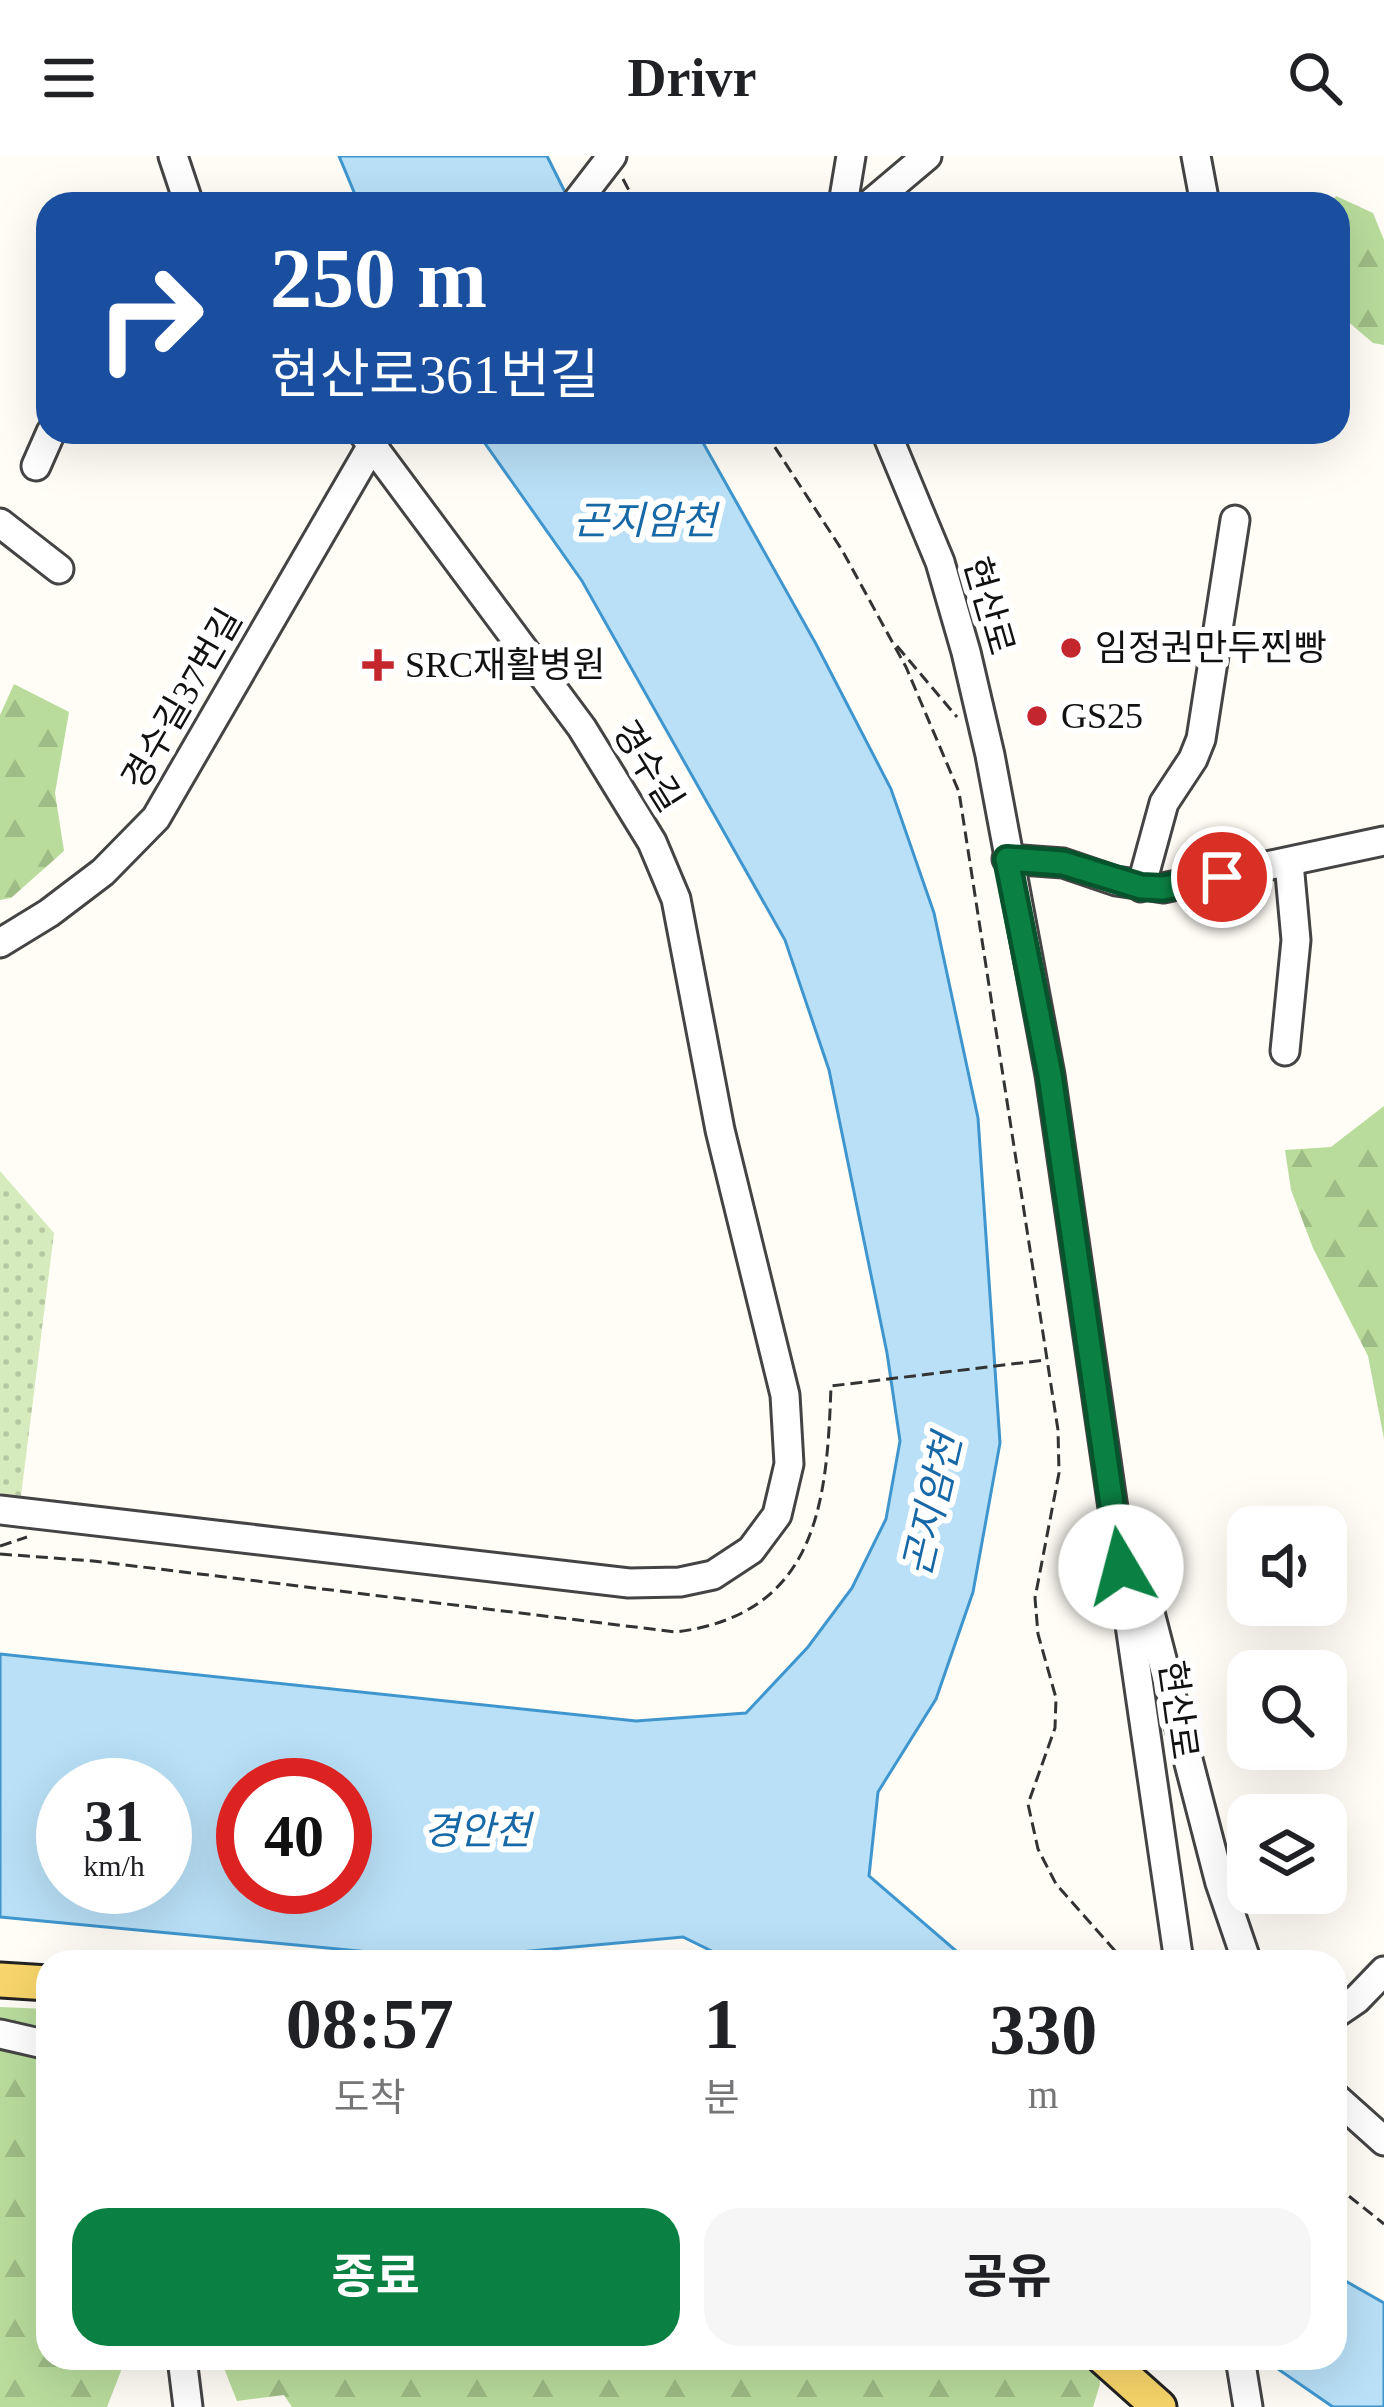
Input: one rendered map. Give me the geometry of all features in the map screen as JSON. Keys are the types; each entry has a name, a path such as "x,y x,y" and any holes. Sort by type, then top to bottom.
{"main road":[{"path":"0,1980 36,1982"},
{"path":"1117,2370 1159,2407"}],"street":[{"path":"173,156 185,192"},
{"path":"845,192 851,156"},
{"path":"884,192 927,156"},
{"path":"1196,156 1203,192"},
{"path":"585,192 608,163"},
{"path":"36,466 45,444"},
{"name":"경수길37번길","path":"0,943 103,872 156,818 366,444"},
{"name":"경수길","path":"0,1510 629,1583 680,1582 713,1575 751,1550 777,1515 789,1464 784,1395 720,1130 676,899 652,842 582,728 377,444"},
{"name":"현산로","path":"891,444 940,562 990,755 1050,1075 1176,1950"},
{"path":"1141,887 1164,803 1201,739 1235,520"},
{"path":"0,523 59,569"},
{"path":"1007,859 1063,863 1141,887 1188,884 1379,848"},
{"path":"1285,1051 1295,979 1289,863"},
{"path":"1101,1425 1220,1883 1243,1950"},
{"path":"1347,2006 1384,1971"},
{"path":"0,2034 36,2042"},
{"path":"1347,2108 1384,2141"},
{"path":"183,2370 188,2407"},
{"path":"1242,2370 1248,2407"}],"path":[{"path":"773,444 842,550 890,638 959,792 1058,1430 1059,1473 1035,1598 1038,1634 1056,1698 1054,1728 1028,1804 1038,1849 1055,1885 1115,1950"},
{"path":"890,638 956,715"},
{"path":"843,1385 1047,1360"},
{"path":"0,1554 93,1561 676,1632"},
{"path":"1347,2195 1384,2224"}],"green space":[{"path":"1350,202 1373,213 1384,240 1384,345 1373,343 1350,323"},
{"path":"14,684 69,712 55,793 64,851 11,898 0,900 0,715"},
{"path":"1384,1106 1384,1439 1368,1356 1313,1248 1291,1190 1285,1150 1331,1147"},
{"path":"0,1171 54,1233 21,1496 0,1493"},
{"path":"0,2007 36,2008 36,2370 121,2370 107,2407 0,2407"},
{"path":"225,2370 1098,2370 1100,2384 1093,2407 292,2407 284,2395 237,2401"}],"water":[{"path":"339,156 547,156 565,192 354,192"},
{"path":"485,444 704,444 891,789 934,913 978,1118 1000,1443 973,1592 936,1699 878,1792 869,1876 955,1950 710,1950 683,1937 541,1950 348,1950 0,1917 0,1654 636,1721 746,1713 808,1647 852,1588 886,1519 900,1441 887,1353 829,1070 785,940 582,581"},
{"path":"1347,2282 1384,2303 1384,2407 1333,2407 1279,2370 1347,2370"}],"place":[{"name":"임정권만두찐빵","path":"1071,648"},
{"name":"SRC재활병원","path":"378,665"},
{"name":"GS25","path":"1037,716"}],"route":[{"path":"1121,1567 1050,1075 1007,859 1063,863 1141,887 1163,888 1222,877"}],"water label":[{"name":"곤지암천","path":"645,520"},
{"name":"곤지암천","path":"932,1505"},
{"name":"경안천","path":"477,1830"}]}
